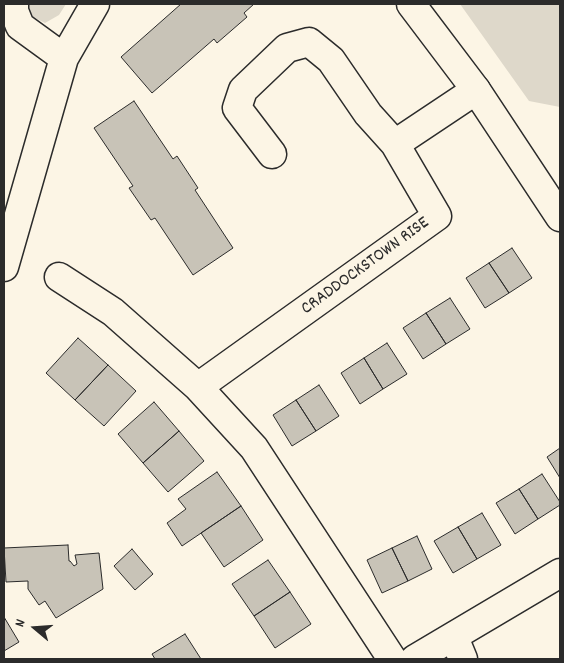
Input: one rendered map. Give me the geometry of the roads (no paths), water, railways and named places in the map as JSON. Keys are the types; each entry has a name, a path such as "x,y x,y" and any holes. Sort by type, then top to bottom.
{"street":[{"path":"14,4 14,11 20,26 64,58"},
{"path":"4,267 64,58 95,4"},
{"path":"410,4 476,90 559,211"},
{"path":"272,154 237,108 244,90 288,48 309,42 332,60 368,114 396,144 476,90"},
{"name":"CRADDOCKSTOWN RISE","path":"198,387 437,216 396,144"},
{"path":"59,277 113,312 198,387 254,448 392,659"},
{"path":"415,659 458,648 560,573"}]}
